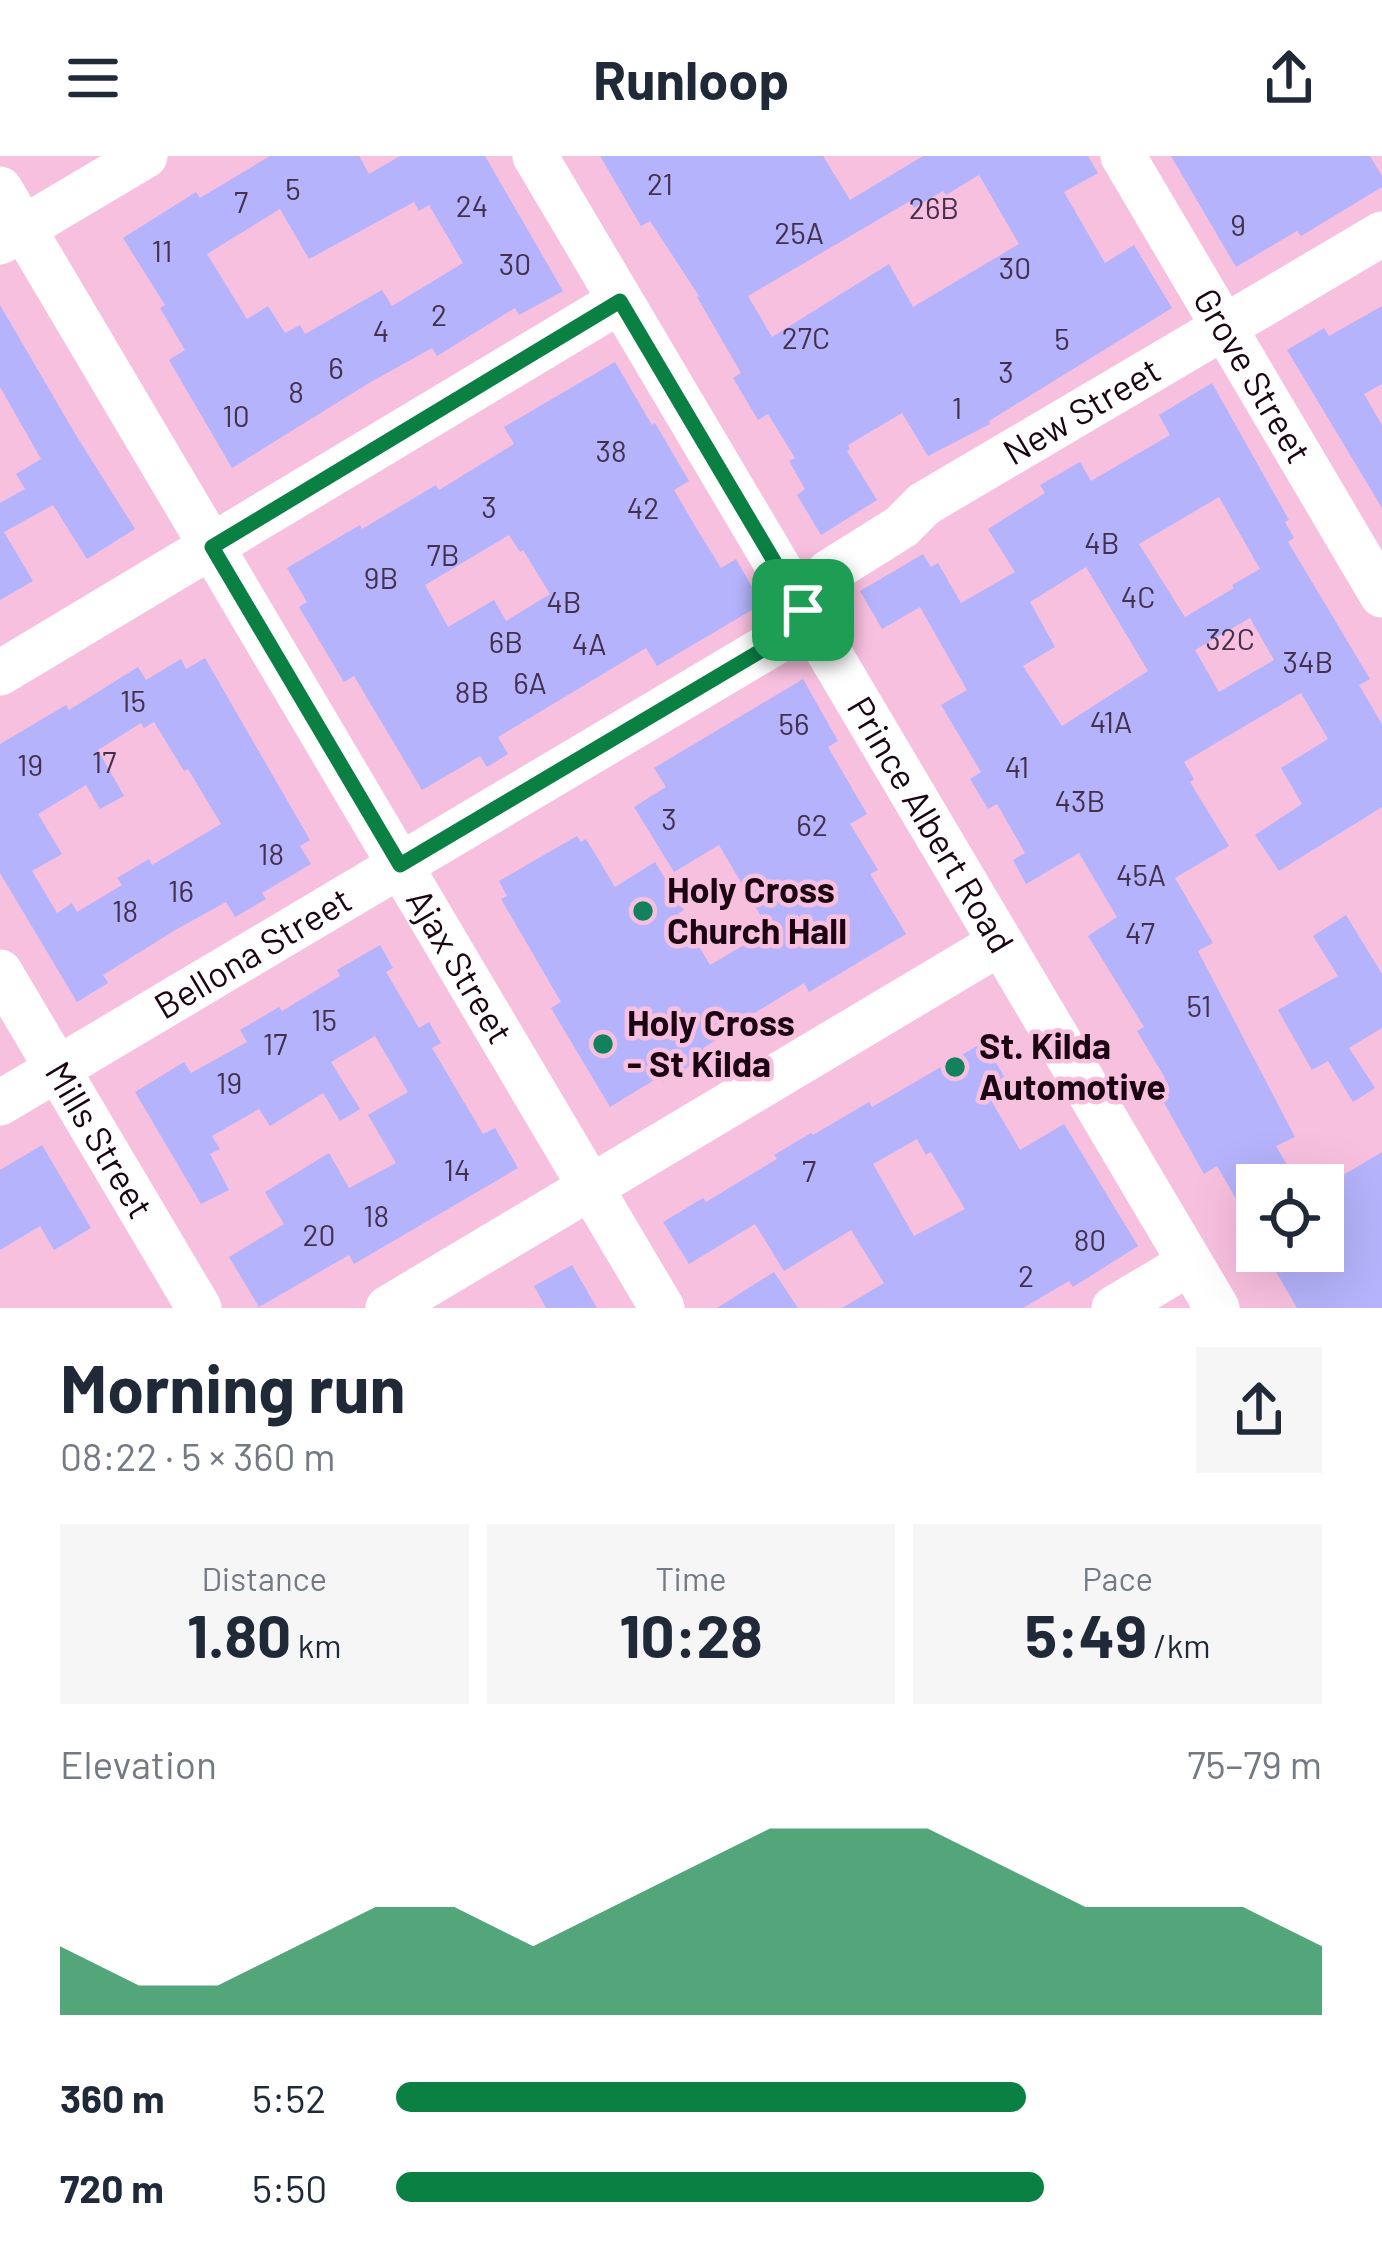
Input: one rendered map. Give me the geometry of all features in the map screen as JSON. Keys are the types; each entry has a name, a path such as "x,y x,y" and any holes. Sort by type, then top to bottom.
{"street":[{"path":"12,236 145,156"},
{"name":"Prince Albert Road","path":"535,156 1217,1308"},
{"name":"Grove Street","path":"1124,156 1382,595"},
{"name":"Ajax Street","path":"0,189 12,236 212,547 662,1308"},
{"name":"New Street","path":"803,610 829,572 901,527 924,503 1382,234"},
{"path":"0,674 620,301"},
{"name":"Bellona Street","path":"0,1103 791,633 803,610"},
{"path":"388,1308 1000,943"},
{"name":"Mills Street","path":"0,972 199,1308"},
{"path":"1114,1308 1190,1262"}],"building":[{"path":"270,156 359,156 369,174 400,156 485,156 563,291 519,315 515,308 437,356 432,348 232,468 169,360 185,350 160,308 165,305 123,238 196,192 200,198","holes":["414,202 419,211 429,205 463,263 392,306 382,290 305,334 300,325 285,333 268,306 247,319 207,254 280,209 309,259"]},
{"path":"600,156 823,156 850,200 923,156 1088,156 1098,173 1064,192 1105,263 1134,245 1172,308 990,424 928,456 902,413 848,445 847,451 877,500 821,535 797,495 805,489 789,461 795,458 768,414 758,420 733,378 741,373 650,221 641,226","holes":["979,175 1019,244 913,307 889,264 772,337 748,296 910,201 914,208"]},
{"path":"1171,156 1370,156 1382,176 1382,187 1301,236 1297,231 1236,267"},
{"path":"0,305 135,529 87,559 53,505 4,532 33,581 0,600 0,503 25,489 16,474 41,459 0,387"},
{"path":"1382,306 1382,384 1364,394 1382,425 1382,508 1287,350 1324,328 1329,336"},
{"path":"615,362 689,481 674,490 698,531 721,568 736,559 762,604 657,666 646,648 498,737 508,754 487,767 480,756 422,790 354,676 344,682 299,607 307,602 287,568 436,485 439,490 514,444 504,427","holes":["509,535 523,550 550,594 506,621 494,600 448,627 425,585"]},
{"path":"1212,383 1289,520 1285,522 1294,538 1288,542 1370,679 1359,685 1382,724 1382,807 1279,871 1255,835 1302,804 1281,768 1328,739 1301,693 1184,762 1194,779 1190,782 1229,846 1175,878 1213,943 1198,951 1295,1137 1276,1146 1287,1164 1236,1164 1236,1199 1217,1166 1204,1174 1154,1085 1165,1078 1137,1031 1144,1027 1088,936 1117,917 1079,853 1026,884 1013,860 1025,853 997,804 988,809 970,779 981,772 941,705 967,690 920,607 882,629 860,591 923,554 931,567 938,563 961,603 1015,572 988,529 1045,493 1040,485 1080,462 1091,481 1170,435 1159,415","holes":["1219,497 1260,569 1185,617 1139,544","1086,567 1148,671 1062,726 1023,666 1055,647 1030,602","1250,618 1274,660 1219,692 1195,650"]},
{"path":"205,658 310,840 300,846 311,864 262,893 266,899 235,917 226,902 177,929 103,975 108,983 77,1002 0,873 0,744 66,705 69,710 138,667 146,680 181,659 186,669","holes":["154,722 184,771 188,769 221,824 152,865 149,859 117,878 122,885 77,912 72,903 57,913 32,871 62,854 38,814 86,785 100,809 124,796 98,750 141,723 144,728"]},
{"path":"803,679 838,741 828,747 867,814 850,824 878,870 870,874 906,934 809,992 804,983 728,1029 703,1048 707,1056 663,1082 659,1077 610,1107 551,1008 561,1002 501,899 507,896 499,881 577,836 581,842 586,839 615,887 655,862 710,965 769,930 719,845 674,872 634,807 666,787 654,768"},
{"path":"1346,915 1382,974 1382,1028 1349,1048 1375,1088 1353,1102 1328,1061 1312,1070 1278,1010 1338,976 1313,936"},
{"path":"380,945 393,968 386,972 419,1028 429,1022 441,1043 432,1048 483,1134 495,1128 518,1168 354,1264 349,1255 259,1307 229,1257 284,1224 265,1192 329,1153 349,1188 396,1163 368,1115 408,1092 375,1036 331,1062 360,1109 340,1121 323,1093 270,1126 259,1109 212,1136 220,1149 210,1154 229,1190 201,1204 135,1092 184,1062 191,1073 247,1042 240,1030 340,976 337,970"},
{"path":"984,1042 1005,1078 985,1090 1020,1150 1064,1124 1138,1246 1073,1287 1069,1281 1023,1308 842,1308 884,1283 851,1230 784,1271 755,1224 689,1264 663,1222 703,1198 706,1202 811,1133 869,1102 872,1107","holes":["917,1139 926,1155 931,1152 965,1209 914,1236 873,1164"]},
{"path":"42,1145 91,1228 54,1250 40,1226 0,1250 0,1170"},
{"path":"1382,1152 1382,1308 1297,1308 1276,1272 1344,1272 1344,1175"},
{"path":"572,1265 597,1308 546,1308 534,1286"},
{"path":"774,1272 798,1308 717,1308"}],"place":[{"name":"Holy Cross Church Hall","path":"643,911"},
{"name":"Holy Cross - St Kilda","path":"603,1044"},
{"name":"St. Kilda Automotive","path":"955,1067"}],"route":[{"path":"620,301 803,610 791,633 400,865 212,547 620,301"}]}
